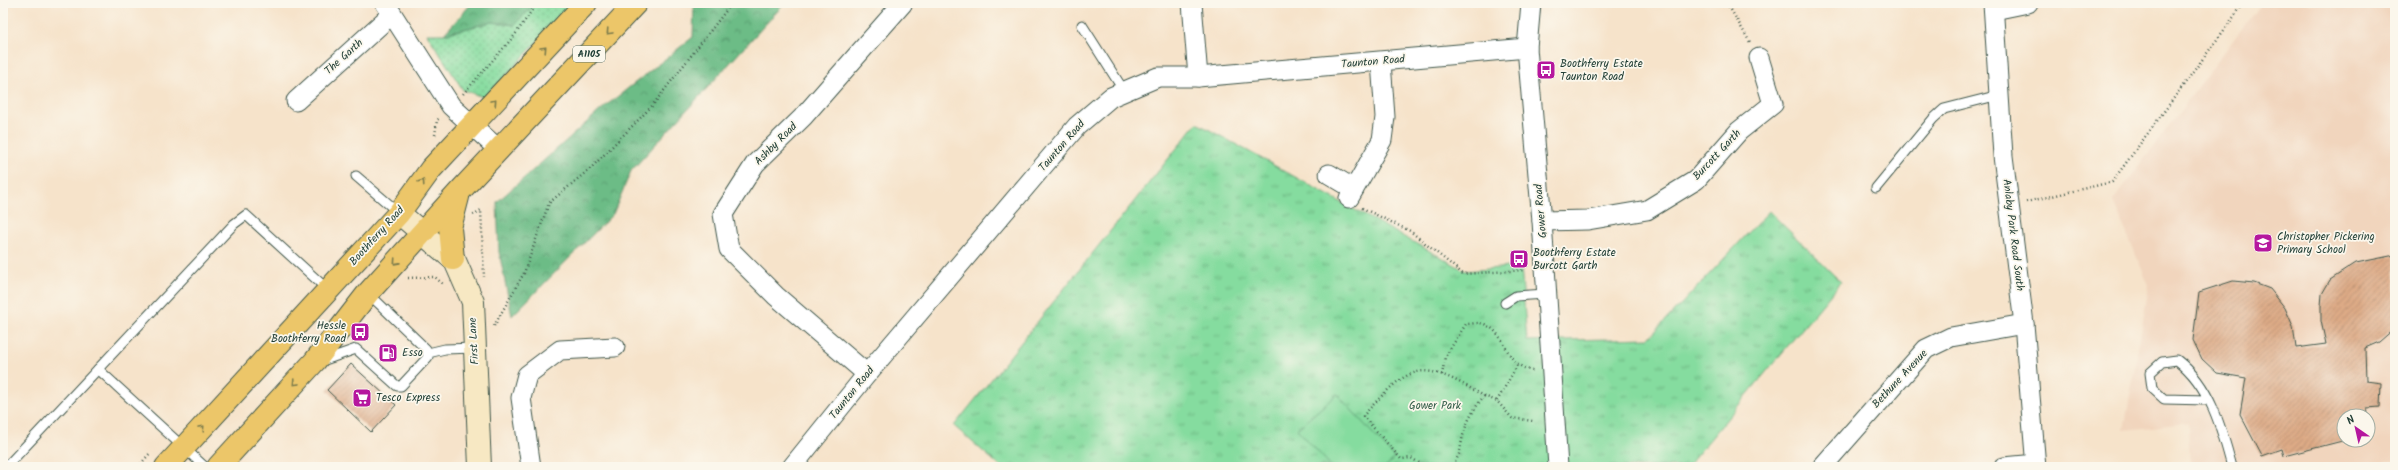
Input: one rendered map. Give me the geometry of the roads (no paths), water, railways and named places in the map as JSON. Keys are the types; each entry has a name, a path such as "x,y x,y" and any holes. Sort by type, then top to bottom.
{"main road":[{"name":"Boothferry Road","path":"166,467 176,441 328,290 399,213 431,169 586,3"},
{"name":"A1105","path":"218,467 315,361 368,293 422,233 636,3"},
{"path":"453,259 450,228 452,214 461,190"}],"street":[{"name":"Ashby Road","path":"867,374 776,296 729,249 723,214 755,164 803,117 903,3"},
{"path":"1192,3 1198,78"},
{"name":"Gower Road","path":"1531,3 1527,48 1542,221 1558,467"},
{"path":"1994,6 2028,3"},
{"name":"Anlaby Park Road South","path":"1994,6 1999,95 2009,204 2024,324 2036,465"},
{"path":"389,9 445,114 471,126 499,150"},
{"name":"The Garth","path":"296,100 389,9"},
{"name":"Taunton Road","path":"792,467 867,374 1076,126 1111,97 1158,77 1198,78 1527,48"},
{"name":"Burcott Garth","path":"1542,221 1588,220 1647,210 1696,180 1739,131 1773,104 1759,58"},
{"path":"1329,174 1352,194 1382,140 1385,117 1381,62"},
{"name":"First Lane","path":"399,213 453,259 472,302 480,467"},
{"name":"Bethune Avenue","path":"1822,467 1926,349 1951,337 2024,324"},
{"path":"530,467 521,398 527,375 560,350 615,347"},
{"path":"2004,467 2036,465"}],"lane":[{"path":"1082,25 1124,91"},
{"path":"1876,188 1933,119 1944,109 1999,95"},
{"path":"356,176 399,213"},
{"path":"6,467 234,224 246,215 328,290"},
{"path":"368,293 428,353"},
{"path":"1505,303 1516,296 1546,294"},
{"path":"428,353 445,349 475,348"},
{"path":"315,361 323,362 356,349 397,386 401,386 428,357 428,353"},
{"path":"2208,400 2164,400 2152,388 2150,373 2162,362 2177,360 2185,366 2201,385 2222,427 2232,467"},
{"path":"98,369 205,467"}],"place":[{"name":"Boothferry Estate Taunton Road","path":"1546,70"},
{"name":"Christopher Pickering Primary School","path":"2263,243"},
{"name":"Boothferry Estate Burcott Garth","path":"1519,259"},
{"name":"Hessle Boothferry Road","path":"360,332"},
{"name":"Esso","path":"388,353"},
{"name":"Tesco Express","path":"362,398"}],"park label":[{"name":"Gower Park","path":"1435,406"}]}
